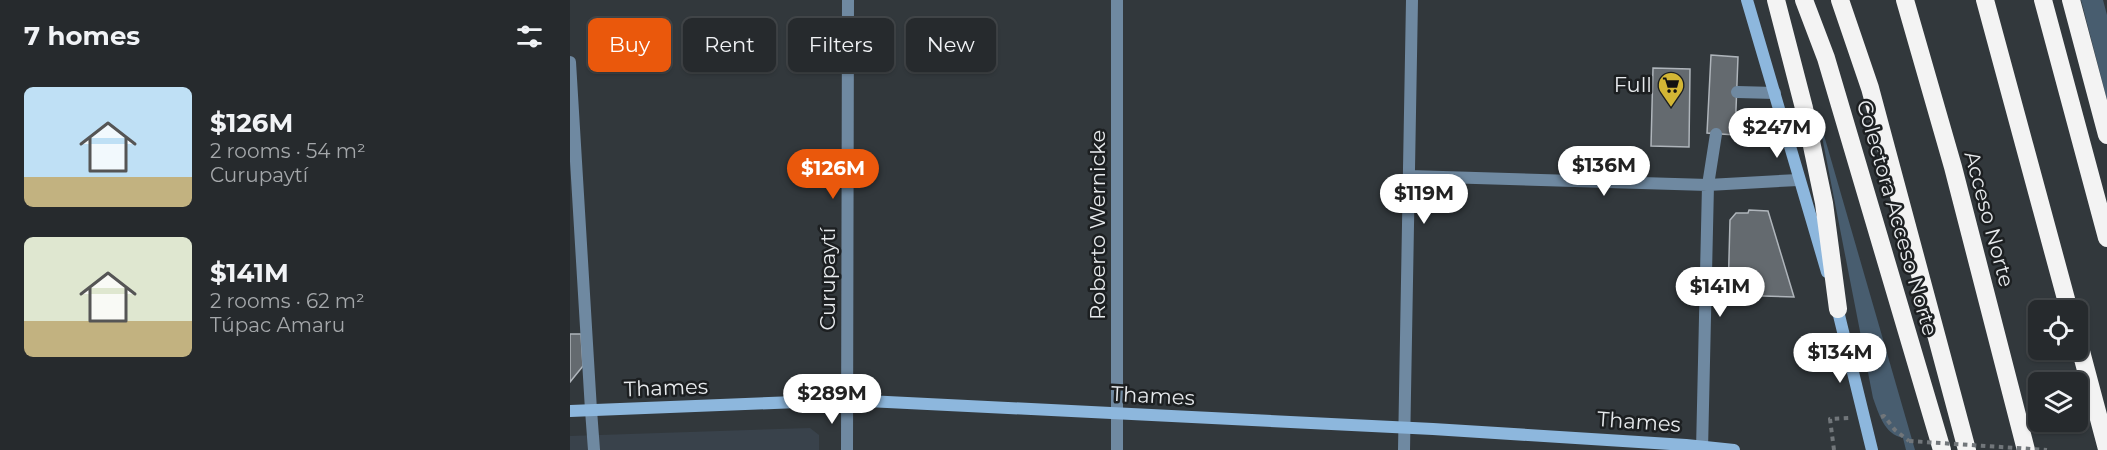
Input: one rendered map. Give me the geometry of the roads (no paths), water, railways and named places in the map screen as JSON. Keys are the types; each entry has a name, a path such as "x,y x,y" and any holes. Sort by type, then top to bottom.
{"highway":[{"path":"1776,0 1804,108 1822,192 1838,309"},
{"name":"Colectora Acceso Norte","path":"1804,0 1826,58 1942,450"},
{"path":"1840,0 1870,88 1967,450"},
{"name":"Acceso Norte","path":"1905,0 1953,167 2026,450"},
{"path":"1985,0 2066,300"},
{"path":"2043,0 2107,238"},
{"path":"2071,0 2107,135"},
{"path":"2083,360 2107,449"}],"street":[{"name":"Curupaytí","path":"847,450 848,0"},
{"name":"Roberto Wernicke","path":"1117,0 1117,450"},
{"path":"1404,450 1412,0"},
{"path":"1747,0 1798,180 1838,309 1872,450"},
{"path":"570,62 594,450"},
{"path":"1737,92 1775,93"},
{"path":"1702,448 1708,185 1716,134"},
{"path":"1409,176 1708,185 1798,180"},
{"name":"Thames","path":"570,411 847,400 1405,428 1734,450"}],"place":[{"name":"Full","path":"1671,108"}]}
